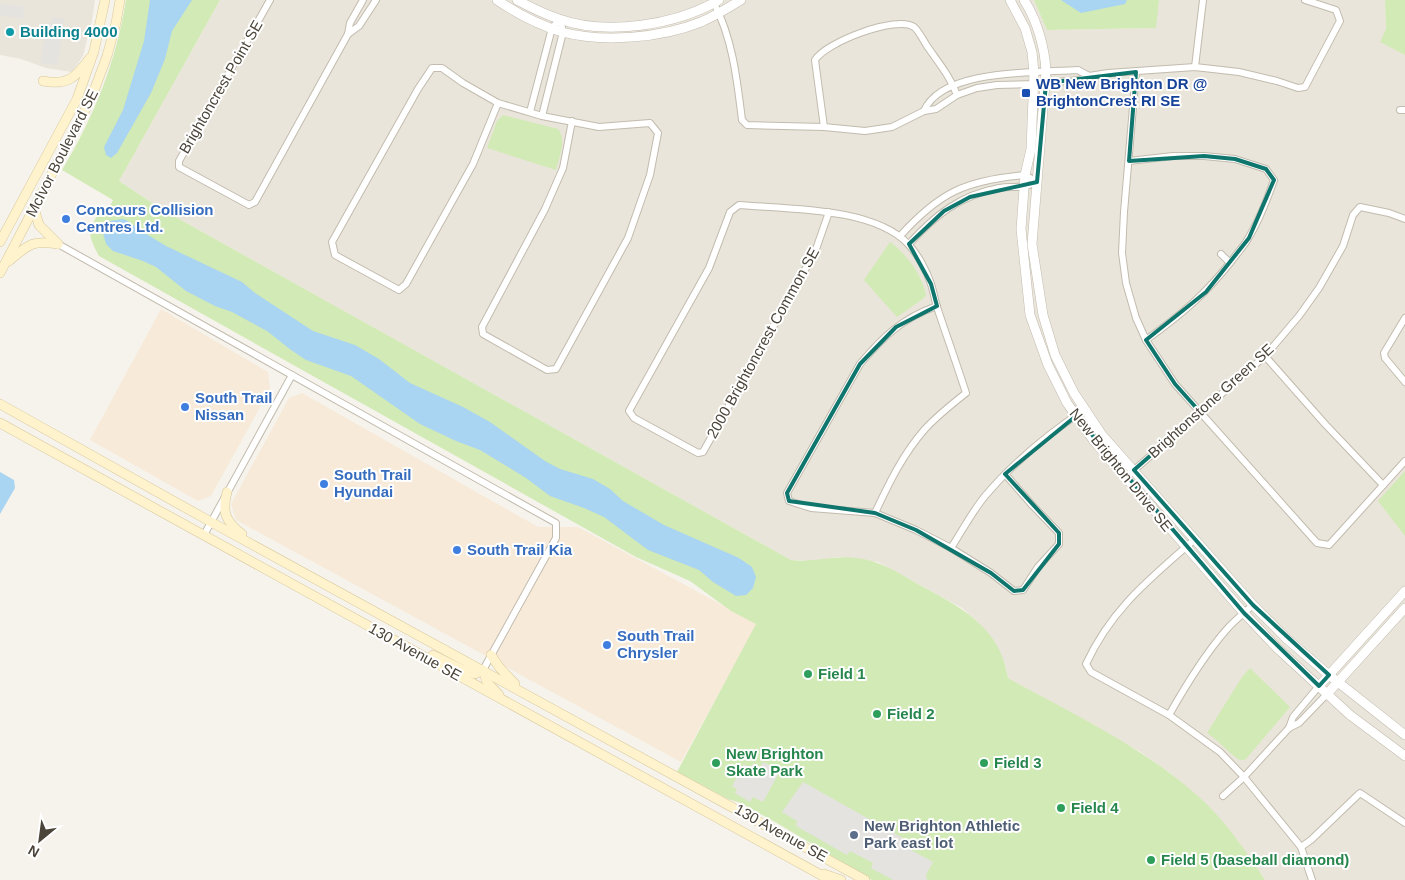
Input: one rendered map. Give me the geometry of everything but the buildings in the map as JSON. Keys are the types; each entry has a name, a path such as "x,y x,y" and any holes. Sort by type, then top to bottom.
{"main road":[{"name":"McIvor Boulevard SE","path":"0,242 77,100 94,51 105,0"},
{"name":"McIvor Boulevard SE","path":"0,273 91,100 114,31 120,0"},
{"path":"43,81 54,83 70,80 79,72 94,51"},
{"path":"34,208 40,225 58,244"},
{"path":"5,264 27,246 41,242 58,244"},
{"name":"130 Avenue SE","path":"0,398 64,439"},
{"name":"130 Avenue SE","path":"0,404 211,522 866,880"},
{"name":"130 Avenue SE","path":"0,423 830,880"},
{"path":"227,492 224,506 229,522 260,548"},
{"path":"359,620 393,634 463,670 475,674 483,670 487,682 506,702"},
{"path":"491,655 499,667 526,694"},
{"path":"812,870 841,880"}],"street":[{"name":"Brightoncrest Point SE","path":"270,0 179,161 179,167 249,206 255,202 348,34 350,23 362,0"},
{"name":"Brightoncrest Point SE","path":"348,34 359,26 376,0"},
{"path":"497,0 511,10 552,28 563,32 595,36 638,36 677,29 700,22 741,0"},
{"path":"517,0 560,19 596,26 637,26 676,18 717,2 732,52 742,120 747,125 824,127 865,131 892,127 924,111 936,109 957,95 977,88 997,85 1046,83 1079,80 1089,76 1195,67 1239,72 1298,88 1305,87 1340,21 1336,10 1305,0"},
{"name":"New Brighton Drive SE","path":"1010,0 1025,28 1032,52 1034,73 1031,149 1025,174 1021,229 1030,315 1048,364 1067,402 1094,441 1125,478 1185,548 1277,648 1350,715 1405,756"},
{"name":"New Brighton Drive SE","path":"1024,0 1035,24 1046,72 1032,244 1043,316 1055,355 1084,410 1102,435 1253,605 1287,639 1329,675 1405,735"},
{"path":"1195,67 1203,0"},
{"path":"530,112 552,28 560,19"},
{"path":"542,116 563,32 560,19"},
{"path":"824,127 816,60 818,56 838,42 867,30 906,24 914,27 945,71 957,95"},
{"path":"498,103 473,164 406,284 399,290 335,256 332,242 413,98 432,68 442,68 463,83 498,103 542,116 600,127 650,123 658,133 650,175 628,238 556,369 547,370 483,334 482,327 545,209 560,176 572,122"},
{"path":"924,111 928,102 953,85 994,74 1078,70 1089,76"},
{"path":"1136,72 1122,253 1126,283 1136,318 1146,340 1174,384 1317,543 1329,545 1405,461"},
{"path":"1129,161 1173,156 1235,158 1266,169 1274,180 1249,238 1230,263 1206,292 1177,318 1146,340"},
{"path":"900,236 919,215 938,200 963,187 985,180 1025,174 1037,182 1025,188 1002,188 982,192 970,197 944,211 926,224 909,244"},
{"name":"2000 Brightoncrest Common SE","path":"829,212 816,252 703,452 698,453 634,418 629,411 710,268 730,212 739,205 829,212 838,213 872,222 900,236 909,244 931,284 966,393 926,429 912,446 896,470 875,513"},
{"name":"Brightonstone Green SE","path":"1125,478 1265,356 1319,288 1343,246 1353,215 1360,207 1389,213 1405,219"},
{"path":"58,244 556,523 556,538 483,670"},
{"path":"1221,254 1230,263"},
{"path":"937,306 917,313 896,327 860,364 787,493 789,501 811,508 875,513 916,530 951,548 990,572 1014,591 1023,590 1038,567 1059,544 1059,533 1006,474"},
{"path":"1405,318 1384,353 1385,358 1405,382"},
{"path":"1265,356 1325,424 1383,485"},
{"path":"204,535 292,375"},
{"path":"951,548 985,497 1020,459 1084,410"},
{"path":"1194,540 1142,586 1117,612 1094,647 1086,664 1091,672 1169,715 1220,752 1244,776 1301,847 1312,880"},
{"path":"1289,728 1293,717 1318,686 1405,592"},
{"path":"1169,715 1210,649 1228,627 1253,605"},
{"path":"1224,796 1289,728 1300,723 1405,608"},
{"path":"1301,847 1311,840 1360,793 1405,823"}],"highlighted area":[{"path":"1136,72 1129,161 1204,156 1235,159 1266,169 1274,180 1249,238 1206,292 1146,340 1175,384 1200,412 1134,470 1253,605 1329,675 1319,686 1244,613 1076,416 1005,474 1059,533 1059,544 1023,590 1014,591 991,573 916,530 875,513 789,501 787,493 860,364 896,327 937,306 931,284 909,244 944,211 970,197 1037,182 1046,83"}],"shaded area":[{"path":"0,0 95,0 83,56 72,72 46,68 21,59 0,55"},
{"path":"220,0 1034,0 1047,30 1155,28 1159,0 1385,0 1386,29 1381,42 1405,55 1405,880 1265,880 1238,841 1220,820 1200,798 1169,772 1139,751 1008,678 1006,667 995,642 979,623 962,608 878,562 838,557 813,561 791,560 163,210 119,181"},
{"path":"0,4 24,6 23,18 0,16"},
{"path":"52,17 64,18 58,65 41,63 43,43 48,44 44,42 46,23 51,23"},
{"path":"161,309 268,372 270,389 211,496 198,501 90,440"},
{"path":"302,393 538,527 578,527 757,624 681,762 236,520 231,504 289,398"},
{"path":"763,762 780,771 763,802 753,797 750,802 735,793 737,789 732,786 744,764 750,768 753,764 760,768"},
{"name":"New Brighton Athletic Park east lot","path":"803,782 912,843 909,849 933,862 926,875 927,880 893,880 871,868 873,863 850,851 847,855 796,826 797,821 782,812"}],"green space":[{"path":"126,0 220,0 119,181 163,210 791,560 807,561 848,557 872,561 895,571 947,600 975,619 986,631 996,644 1008,678 1130,746 1198,796 1226,825 1265,880 872,880 741,803 728,799 677,772 756,624 731,611 690,581 636,557 99,256 92,241 91,227 102,208 110,206 113,200 62,170 94,109 110,67"},
{"path":"1034,0 1159,0 1156,28 1047,30"},
{"path":"1385,0 1405,0 1405,55 1380,42 1386,29"},
{"path":"503,115 558,129 561,133 562,143 556,170 487,148 497,121"},
{"path":"890,242 912,265 926,294 924,298 897,317 864,280"},
{"path":"1405,471 1405,536 1378,501"},
{"path":"1250,668 1290,707 1246,759 1241,760 1207,733 1242,677"}],"water":[{"path":"150,0 192,0 172,31 165,59 151,93 117,153 111,158 106,155 104,147 123,110 144,41"},
{"path":"1061,0 1127,0 1125,4 1081,13"},
{"path":"122,219 166,246 242,282 255,293 313,331 355,345 379,359 410,383 463,407 490,422 545,461 560,469 593,479 610,489 623,501 664,525 739,558 752,567 756,577 753,588 746,595 736,596 713,582 699,570 648,550 604,517 550,496 526,478 480,450 420,424 351,376 306,360 267,331 232,312 215,306 186,291 156,267 113,251 106,244 103,233 110,221"},
{"path":"0,472 14,480 15,488 0,514"}],"place":[{"name":"Building 4000","path":"10,32"},
{"name":"WB New Brighton DR @ BrightonCrest RI SE","path":"1026,93"},
{"name":"Concours Collision Centres Ltd.","path":"66,219"},
{"name":"South Trail Nissan","path":"185,407"},
{"name":"South Trail Hyundai","path":"324,484"},
{"name":"South Trail Kia","path":"457,550"},
{"name":"South Trail Chrysler","path":"607,645"},
{"name":"Field 1","path":"808,674"},
{"name":"Field 2","path":"877,714"},
{"name":"New Brighton Skate Park","path":"716,763"},
{"name":"Field 3","path":"984,763"},
{"name":"Field 4","path":"1061,808"},
{"name":"New Brighton Athletic Park east lot","path":"854,835"},
{"name":"Field 5 (baseball diamond)","path":"1151,860"}]}
